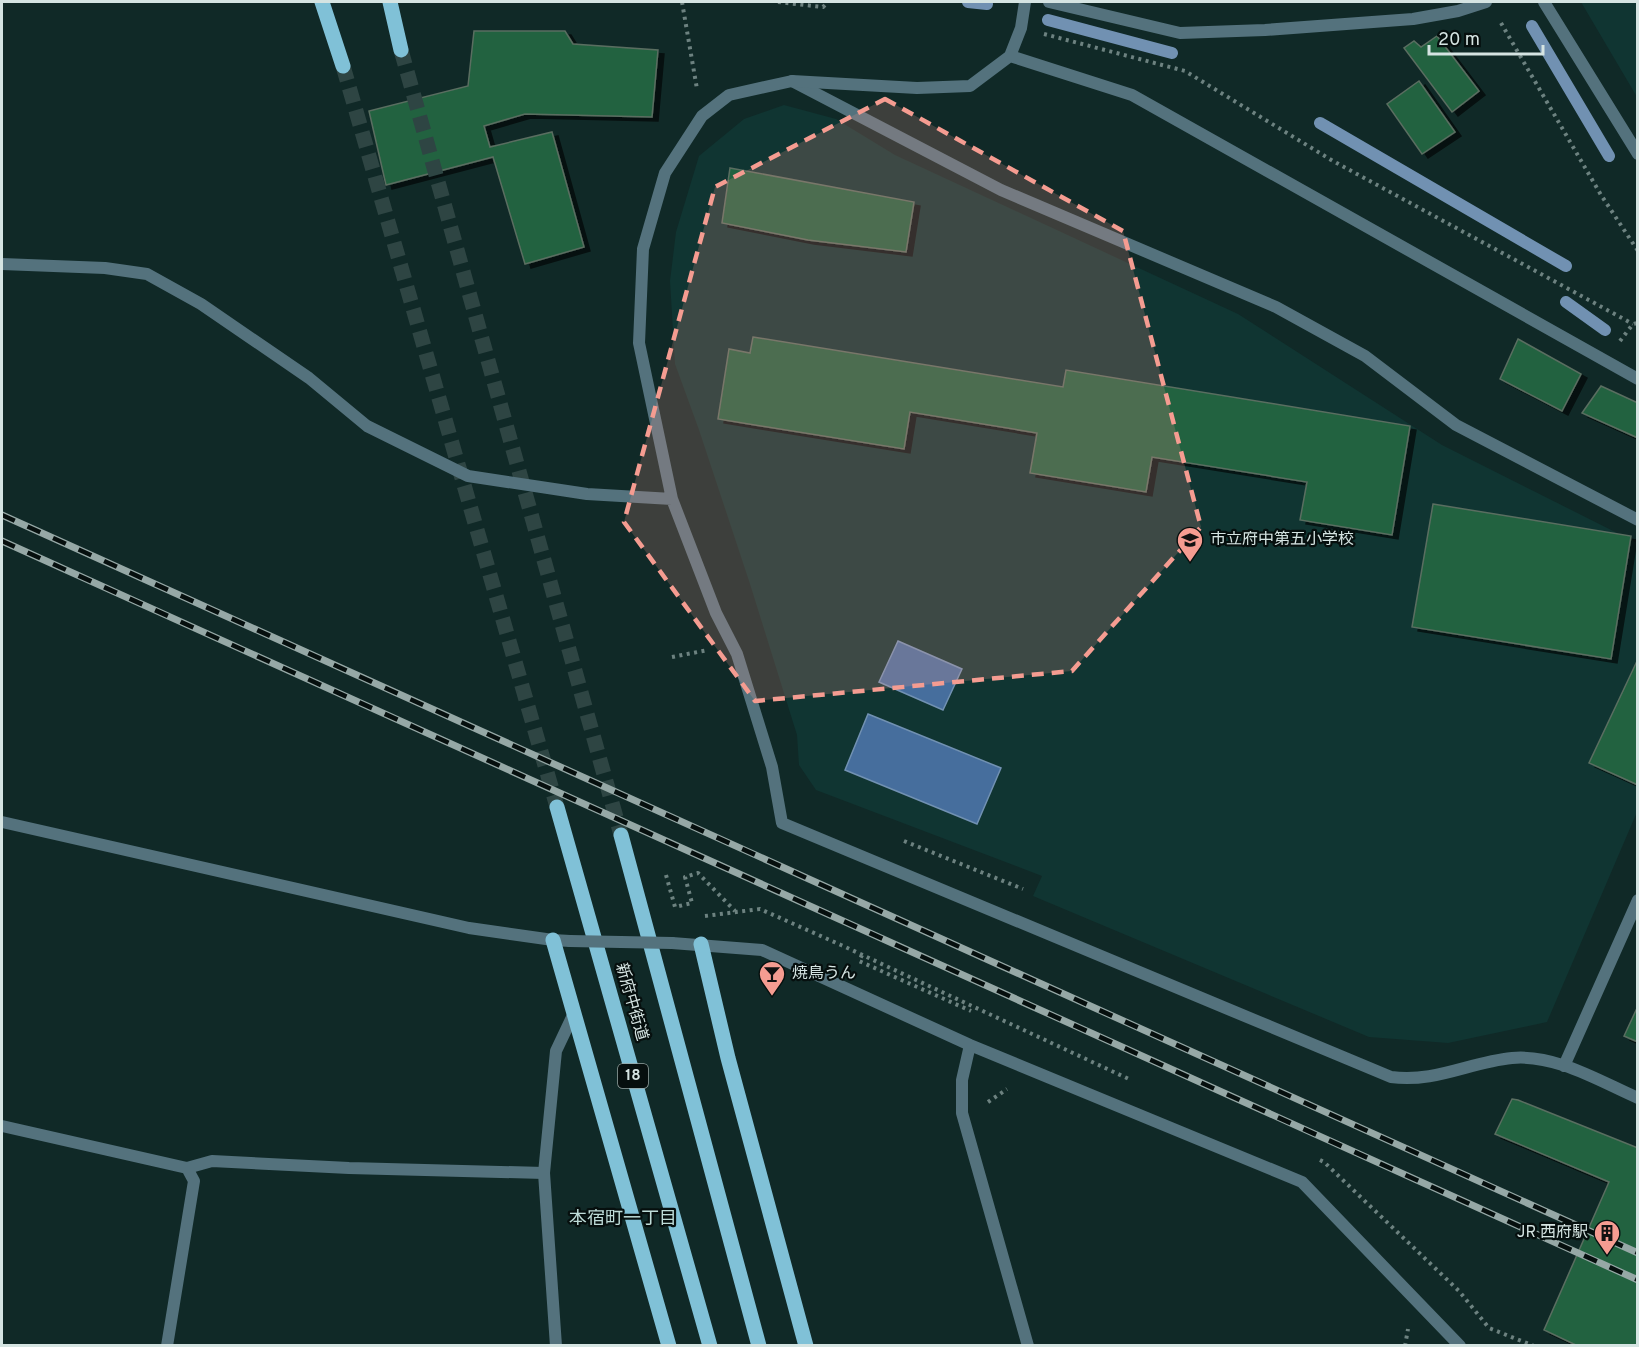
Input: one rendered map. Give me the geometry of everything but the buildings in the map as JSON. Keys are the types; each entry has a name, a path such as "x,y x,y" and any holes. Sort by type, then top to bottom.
{"main road":[{"path":"322,2 343,66"},
{"path":"390,2 401,50"},
{"name":"新府中街道","path":"557,807 710,1346"},
{"name":"新府中街道","path":"621,835 759,1346"},
{"path":"553,940 669,1346"},
{"path":"701,944 728,1058 806,1346"}],"street":[{"path":"1025,2 1021,28 1010,56 970,86 917,88 792,81 729,95 702,116 665,173 643,249 639,343 672,498 716,613 737,654 772,767 782,823 1391,1077 1425,1078 1511,1058 1535,1058 1564,1066 1638,1098"},
{"path":"1049,2 1180,33 1265,30 1413,19 1458,11 1486,2"},
{"path":"1544,2 1638,154"},
{"path":"1010,56 1132,95 1638,379"},
{"path":"792,81 1000,190 1276,307 1365,356 1456,425 1638,520"},
{"path":"2,264 105,268 147,274 201,304 290,364 367,426 468,477 587,494 672,498"},
{"path":"2,822 469,928 553,940 701,944 762,950 970,1046 1302,1182 1461,1346"},
{"path":"1564,1066 1638,900"},
{"path":"556,1346 543,1173 556,1051 574,1013"},
{"path":"970,1046 962,1080 962,1113 1028,1346"},
{"path":"2,1126 187,1168 212,1161 349,1168 543,1173"},
{"path":"167,1346 194,1181 187,1168"}],"path":[{"path":"682,2 702,116"},
{"path":"778,2 823,7 828,2"},
{"path":"1500,21 1601,195 1638,251"},
{"path":"1021,28 1185,71 1333,161 1632,324"},
{"path":"672,657 732,644"},
{"path":"904,841 1023,889"},
{"path":"666,875 675,908 692,903 685,877 698,873 735,912"},
{"path":"862,955 859,961 971,1011"},
{"path":"987,1103 1006,1089 1017,1094"},
{"path":"1405,1346 1409,1326"}],"highlighted area":[{"path":"885,99 1123,231 1201,527 1072,671 755,701 624,522 715,187"}],"shaded area":[{"path":"1581,2 1637,2 1637,97"},
{"name":"市立府中第五小学校","path":"784,105 836,119 895,155 1238,314 1442,445 1637,543 1637,812 1547,1022 1448,1043 1369,1037 1033,896 1042,876 816,790 799,765 797,735 750,584 675,364 670,281 676,232 699,156 744,119"}],"water":[{"path":"898,641 962,669 943,710 879,682"},
{"path":"868,714 1001,768 977,824 845,770"}],"waterway":[{"path":"968,2 987,4"},
{"path":"1048,20 1172,53"},
{"path":"1532,26 1609,156"},
{"path":"1327,127 1320,123 1566,266"},
{"path":"1566,302 1605,330"}],"tunnel":[{"path":"401,50 621,835"},
{"path":"343,66 557,807"}],"railway":[{"path":"2,515 1638,1253"},
{"path":"2,541 1638,1280"}],"place":[{"name":"市立府中第五小学校","path":"1190,563"},
{"name":"焼鳥うん","path":"772,997"},
{"name":"JR 西府駅","path":"1607,1256"}],"district":[{"name":"本宿町一丁目","path":"623,1219"}]}
